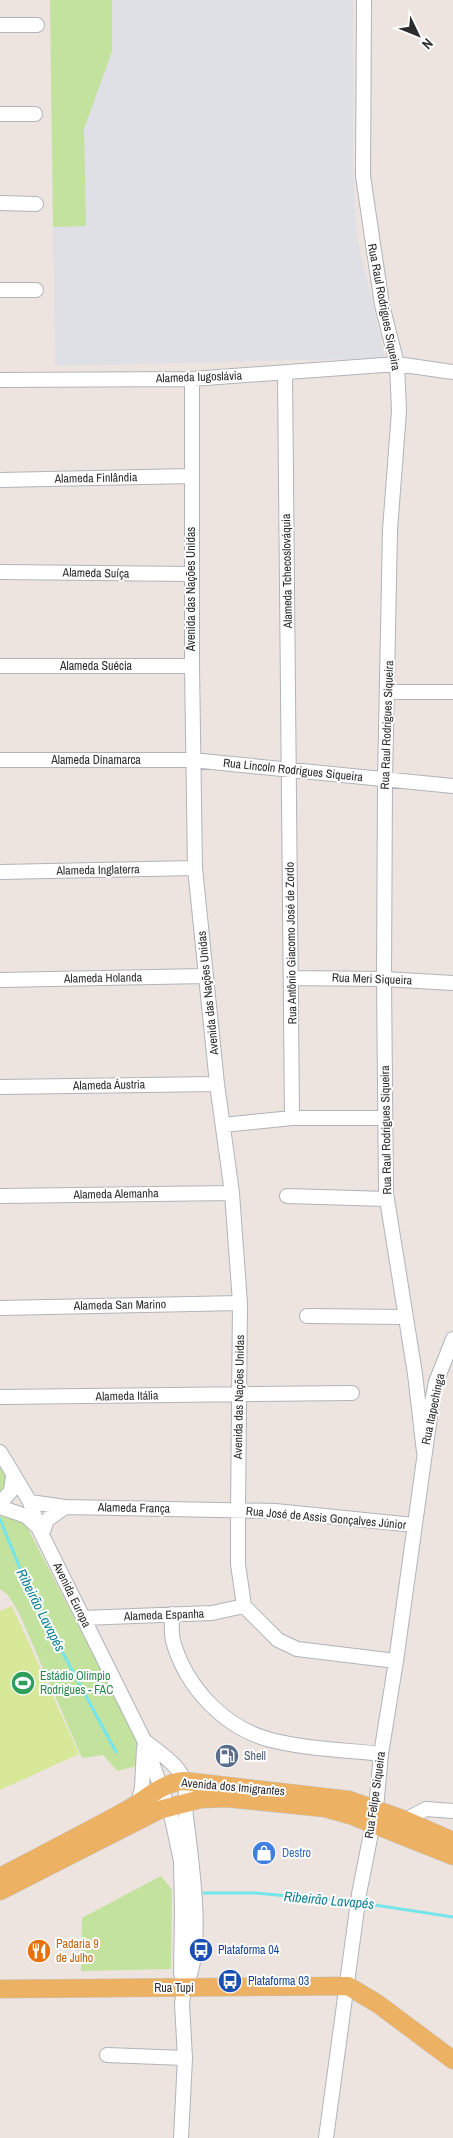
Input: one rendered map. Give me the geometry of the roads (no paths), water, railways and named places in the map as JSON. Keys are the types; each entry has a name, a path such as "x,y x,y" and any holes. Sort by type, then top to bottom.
{"main road":[{"name":"Avenida dos Imigrantes","path":"0,1877 138,1803 161,1787 171,1782 184,1781 349,1800 374,1816 453,1856"},
{"name":"Avenida dos Imigrantes","path":"0,1891 167,1806 187,1801 226,1798 325,1808 405,1820 453,1841"},
{"name":"Rua Tupi","path":"0,1989 348,1986"},
{"path":"348,1986 378,2004 453,2060"}],"street":[{"name":"Rua Raul Rodrigues Siqueira","path":"364,0 363,176 382,306 397,364 399,411 390,530 389,692 385,780 384,1118 387,1199 404,1317 415,1374 424,1452"},
{"path":"0,26 37,25"},
{"path":"0,114 36,114"},
{"path":"0,203 36,204"},
{"path":"0,290 36,290"},
{"name":"Alameda Iugoslávia","path":"0,380 192,379 285,374 397,364 453,372"},
{"name":"Alameda Tchecoslováquia","path":"285,374 289,769"},
{"name":"Avenida das Nações Unidas","path":"192,379 192,760 195,868 205,976 232,1192 240,1303 238,1564 244,1606"},
{"name":"Alameda Finlândia","path":"0,480 191,476"},
{"name":"Alameda Suíça","path":"0,572 192,574"},
{"name":"Alameda Suécia","path":"0,666 192,666"},
{"path":"389,692 453,692"},
{"name":"Alameda Dinamarca","path":"0,760 192,760"},
{"name":"Rua Lincoln Rodrigues Siqueira","path":"192,760 453,786"},
{"name":"Rua Antônio Giacomo José de Zordo","path":"289,769 292,1118"},
{"name":"Alameda Inglaterra","path":"0,872 195,868"},
{"name":"Alameda Holanda","path":"0,980 205,976"},
{"name":"Rua Meri Siqueira","path":"292,978 384,978 453,983"},
{"name":"Alameda Áustria","path":"0,1087 218,1084"},
{"path":"223,1125 292,1118 384,1118"},
{"name":"Alameda Alemanha","path":"0,1196 232,1192"},
{"path":"287,1196 387,1199"},
{"name":"Alameda San Marino","path":"0,1308 240,1303"},
{"path":"307,1316 404,1317"},
{"name":"Rua Itapechinga","path":"424,1452 436,1382 453,1340"},
{"path":"415,1374 430,1382 436,1382"},
{"name":"Alameda Itália","path":"0,1397 352,1393"},
{"name":"Alameda Itália","path":"0,1404 15,1397"},
{"name":"Avenida Europa","path":"0,1452 30,1502 41,1531 144,1740 161,1787 181,1861 181,1972 184,1988"},
{"name":"Rua Felipe Siqueira","path":"326,2138 348,1986 356,1913 374,1816 381,1754 396,1661 424,1452"},
{"path":"0,1503 11,1491 13,1476"},
{"name":"Alameda França","path":"30,1502 66,1507 238,1510"},
{"path":"0,1507 26,1516 41,1531 47,1520 66,1507"},
{"name":"Rua José de Assis Gonçalves Júnior","path":"238,1510 303,1514 414,1525"},
{"path":"244,1606 278,1640 297,1650 396,1661"},
{"name":"Alameda Espanha","path":"83,1618 212,1613 244,1606"},
{"path":"172,1614 173,1640 187,1673 204,1698 233,1721 270,1740 381,1754"},
{"name":"Avenida Europa","path":"144,1740 180,1772 184,1781"},
{"name":"Avenida Europa","path":"138,1803 142,1788 144,1740"},
{"path":"181,2138 185,2058 182,2004 184,1988 192,1972 195,1930 192,1857 185,1816 187,1801 184,1781"},
{"path":"405,1820 426,1808 453,1811"},
{"path":"107,2055 185,2058"}],"waterway":[{"name":"Ribeirão Lavapés","path":"0,1519 27,1586 116,1752"},
{"name":"Ribeirão Lavapés","path":"204,1893 256,1893 353,1902"},
{"name":"Ribeirão Lavapés","path":"362,1903 453,1917"}],"place":[{"name":"Estádio Olímpio Rodrigues - FAC","path":"23,1683"},
{"name":"Shell","path":"227,1756"},
{"name":"Destro","path":"264,1853"},
{"name":"Plataforma 04","path":"201,1950"},
{"name":"Padaria 9 de Julho","path":"39,1951"},
{"name":"Plataforma 03","path":"230,1981"}]}
